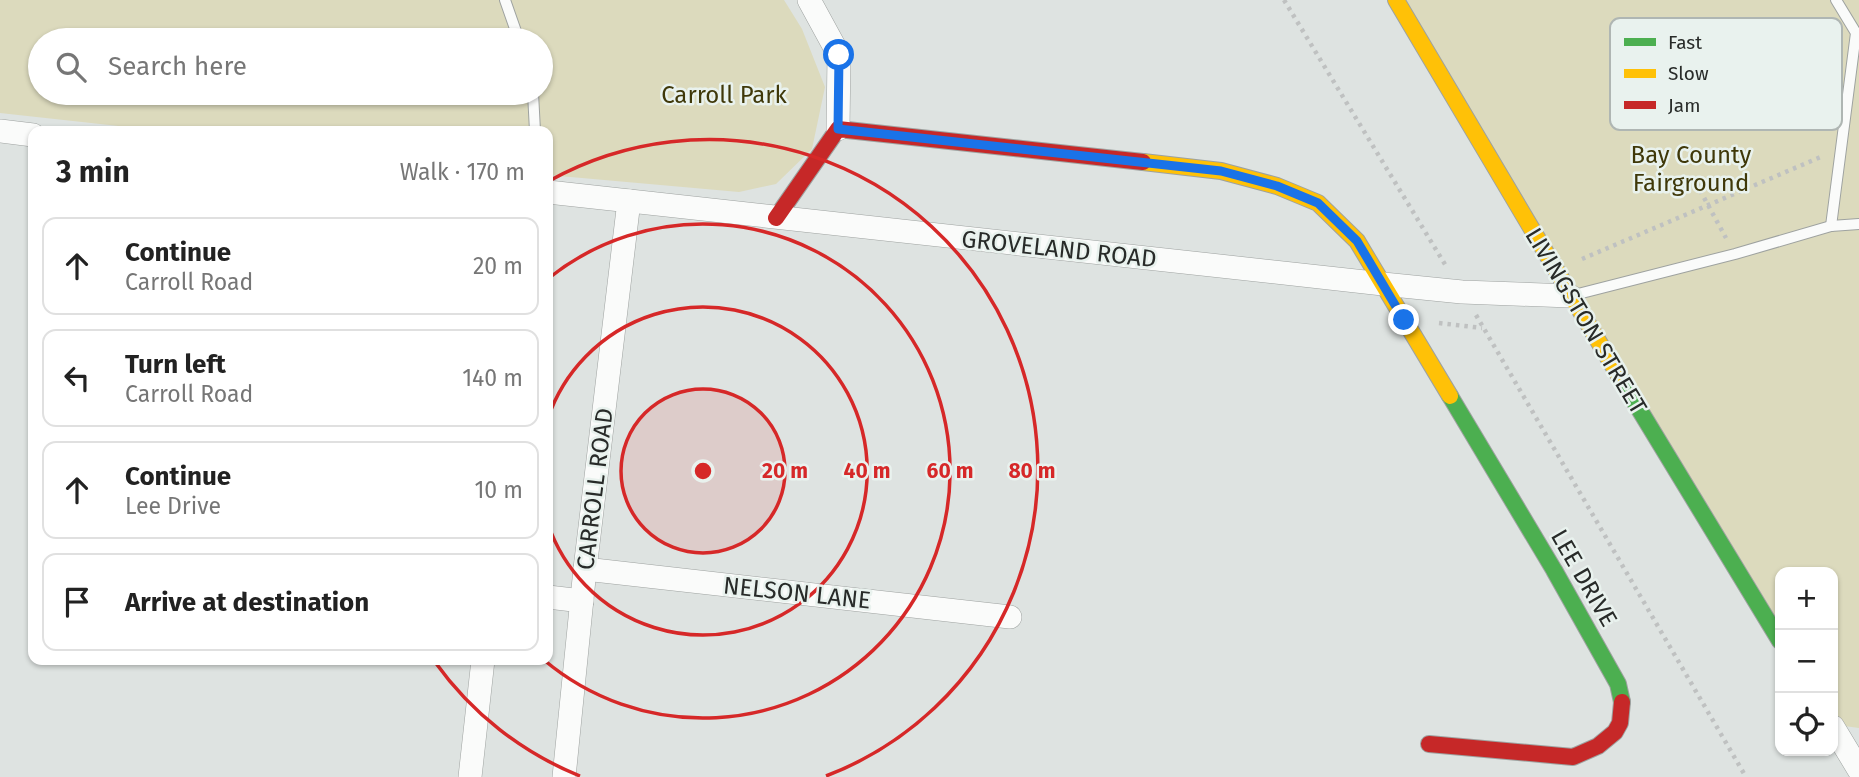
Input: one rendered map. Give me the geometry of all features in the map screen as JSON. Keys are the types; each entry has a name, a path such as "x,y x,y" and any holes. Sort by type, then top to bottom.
{"street":[{"path":"776,218 838,129 839,55 809,0"},
{"name":"LIVINGSTON STREET","path":"1396,0 1570,296 1775,633"},
{"path":"838,129 1221,171 1277,186 1318,203 1357,241 1383,284"},
{"path":"0,131 28,134"},
{"name":"GROVELAND ROAD","path":"553,193 1383,284 1462,292 1570,296"},
{"name":"CARROLL ROAD","path":"565,777 585,569 629,201"},
{"name":"LEE DRIVE","path":"1383,284 1554,570 1618,684 1623,701 1621,721 1613,736 1595,750 1573,757 1429,744"},
{"name":"NELSON LANE","path":"585,569 1010,617"},
{"path":"553,598 582,601"},
{"path":"470,777 482,665"},
{"path":"1838,735 1859,770"}],"lane":[{"path":"505,0 515,28"},
{"path":"1831,226 1856,33 1836,0"},
{"path":"534,105 535,126"},
{"path":"1570,296 1735,254 1831,226 1859,224"}],"path":[{"path":"1284,0 1462,292 1746,777"},
{"path":"1582,259 1841,148"},
{"path":"1696,183 1735,254"},
{"path":"1429,322 1483,328"}],"green space":[{"name":"Carroll Park","path":"0,0 784,0 802,29 825,87 812,149 776,184 739,192 553,175 553,126 118,126 0,113"},
{"name":"Bay County Fairground","path":"1396,0 1859,0 1859,728 1838,725 1838,567 1775,567 1775,626"}],"traffic: fast":[{"path":"1619,376 1775,633"},
{"path":"1450,396 1554,570 1618,684 1622,702"}],"traffic: slow":[{"path":"1396,0 1619,376"},
{"path":"1143,162 1221,171 1277,186 1318,203 1357,241 1450,396"}],"traffic: jam":[{"path":"776,218 838,129 1143,162"},
{"path":"1429,744 1573,757 1598,746 1615,732 1620,723 1622,702"}],"route":[{"path":"839,55 838,129 1221,171 1277,186 1318,203 1357,241 1404,320"}]}
